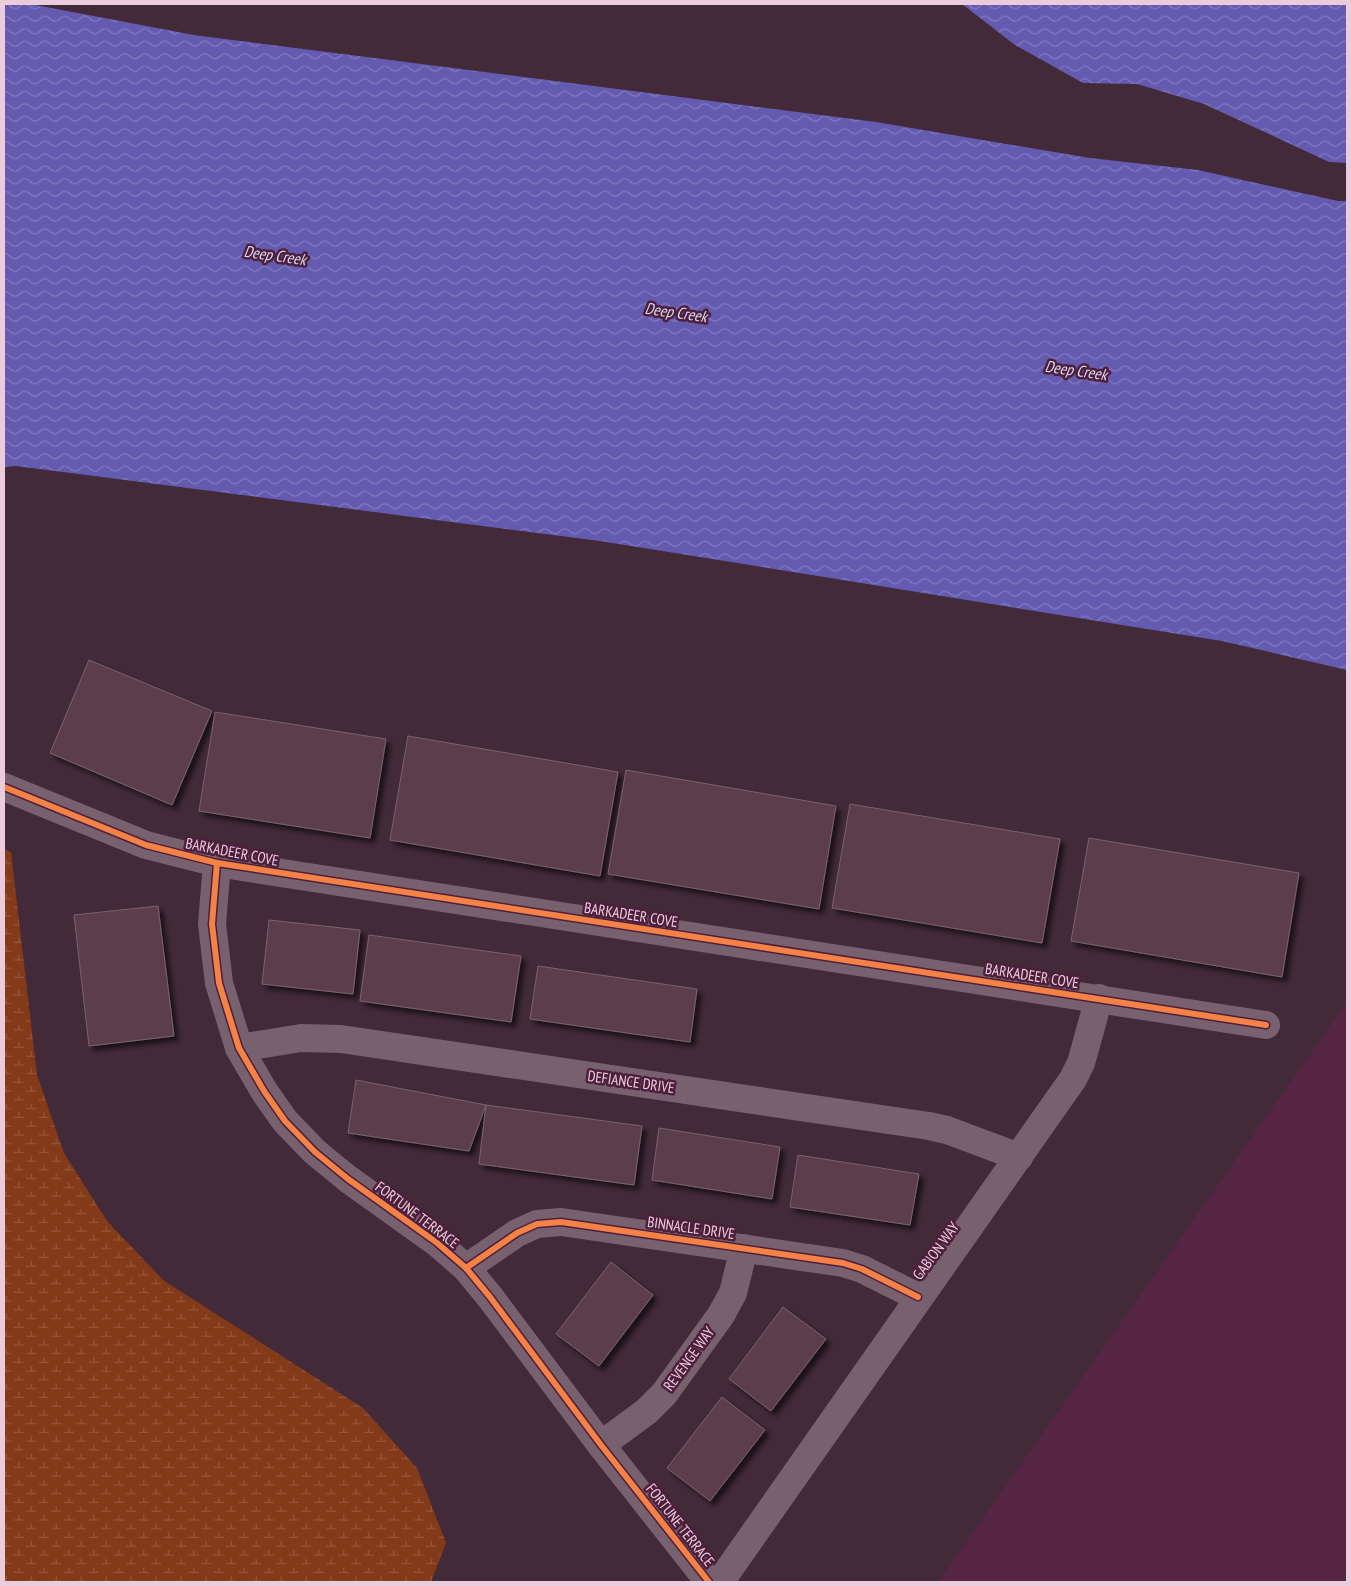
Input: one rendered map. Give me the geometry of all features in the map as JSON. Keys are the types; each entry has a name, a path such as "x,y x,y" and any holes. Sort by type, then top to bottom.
{"street":[{"name":"BARKADEER COVE","path":"4,788 146,845 177,855 217,863 1266,1024"},
{"name":"FORTUNE TERRACE","path":"217,863 212,924 214,954 219,983 239,1048 264,1091 286,1121 315,1152 348,1179 436,1242 466,1268 601,1445 709,1582"},
{"name":"GABION WAY","path":"720,1582 918,1297 1073,1079 1081,1063 1099,998"},
{"name":"DEFIANCE DRIVE","path":"239,1048 301,1038 341,1039 929,1126 947,1130 1019,1157"},
{"name":"BINNACLE DRIVE","path":"466,1268 517,1233 537,1224 561,1222 843,1264 862,1269 918,1297"},
{"name":"REVENGE WAY","path":"601,1445 647,1411 670,1386 721,1315 733,1293 744,1248"}],"shaded area":[{"path":"1347,1002 1347,1582 938,1582"}],"green space":[{"path":"4,849 11,852 37,1075 64,1153 107,1221 163,1280 363,1408 417,1468 446,1543 431,1582 4,1582"}],"water":[{"name":"Deep Creek","path":"4,4 30,4 194,35 876,122 1090,158 1198,170 1338,201 1347,201 1347,670 1222,641 600,541 16,466 4,467"},
{"path":"962,4 1347,4 1347,163 1329,162 1204,104 1137,84 1083,83 1015,45"}],"building":[{"path":"89,660 212,711 172,805 50,753"},
{"path":"215,712 386,739 370,838 199,811"},
{"path":"408,736 618,772 600,876 390,840"},
{"path":"626,770 836,806 819,909 608,874"},
{"path":"850,804 1060,839 1042,943 832,908"},
{"path":"1089,838 1299,873 1282,977 1071,941"},
{"path":"158,906 174,1036 89,1046 74,915"},
{"path":"269,920 360,930 353,994 262,984"},
{"path":"369,935 521,956 511,1022 360,1001"},
{"path":"538,966 697,989 690,1042 530,1019"},
{"path":"356,1080 486,1105 469,1151 348,1133"},
{"path":"486,1105 642,1126 634,1185 479,1164"},
{"path":"659,1128 780,1147 772,1199 652,1180"},
{"path":"798,1155 919,1174 910,1225 790,1207"},
{"path":"611,1262 653,1295 599,1366 556,1334"},
{"path":"783,1307 826,1339 771,1411 729,1379"},
{"path":"722,1397 765,1430 710,1501 667,1468"}],"cycle path":[{"path":"4,787 146,845 217,863 1266,1025"},
{"path":"217,863 212,924 219,983 239,1048 264,1091 285,1121 315,1152 348,1179 436,1242 466,1268 601,1445 709,1582"},
{"path":"466,1268 517,1233 537,1224 561,1222 843,1263 862,1269 918,1297"}]}
